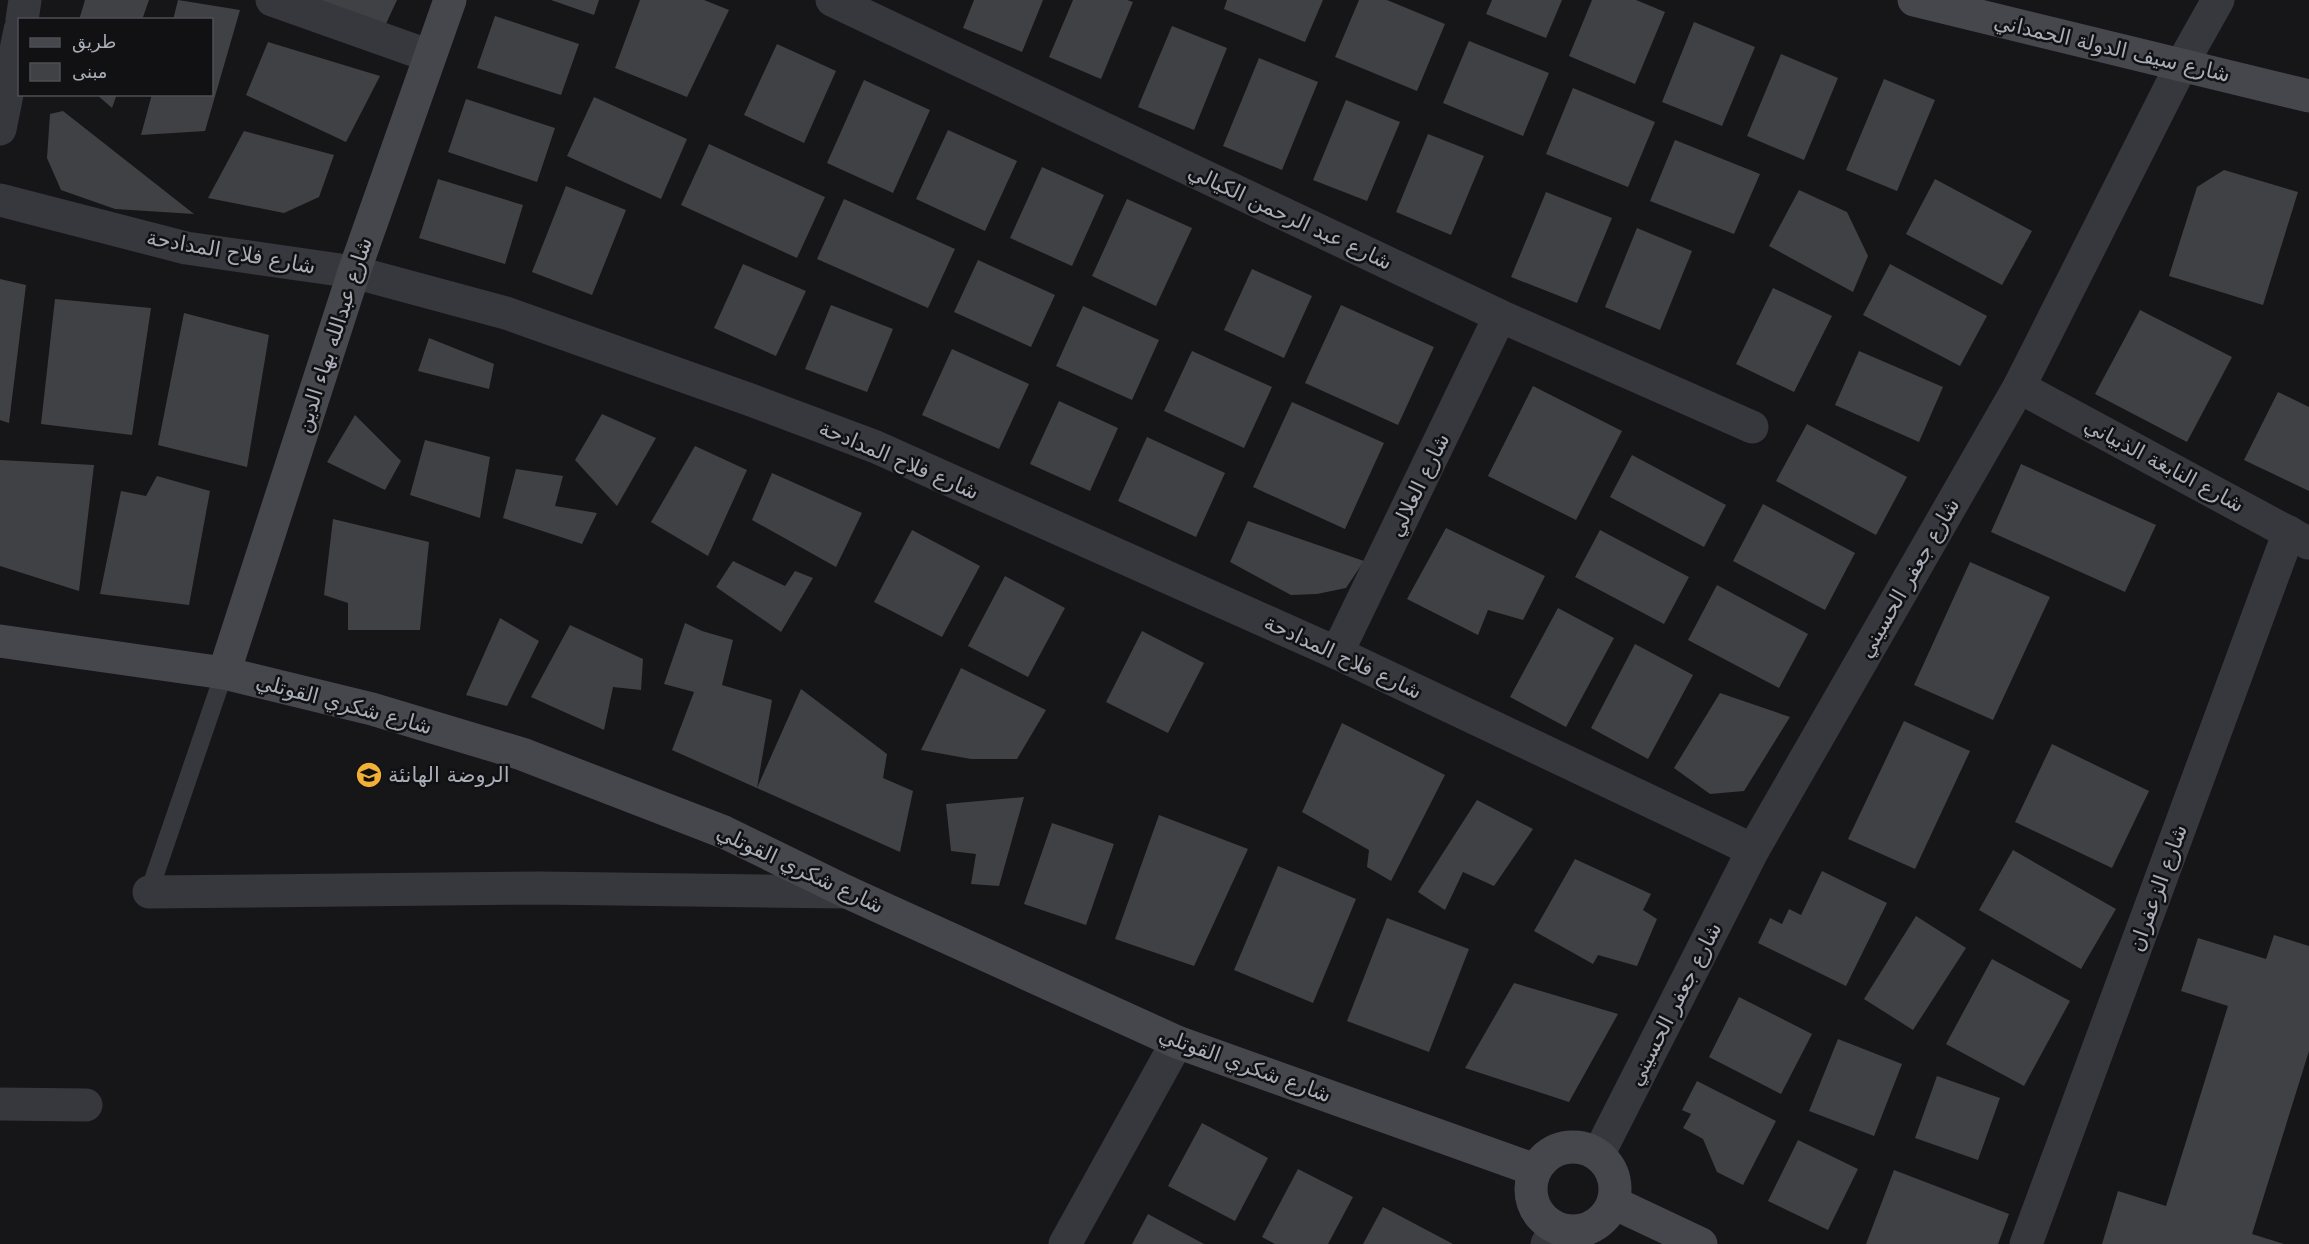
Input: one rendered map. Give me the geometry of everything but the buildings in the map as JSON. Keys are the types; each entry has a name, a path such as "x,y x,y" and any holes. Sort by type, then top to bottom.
{"street":[{"path":"21,18 25,0"},
{"path":"272,0 430,56"},
{"name":"شارع عبدالله بهاء الدين","path":"224,673 354,272 450,0"},
{"name":"شارع عبد الرحمن الكيالي","path":"832,0 1500,316 1752,427"},
{"name":"شارع سيف الدولة الحمداني","path":"1914,0 2309,96"},
{"name":"شارع جعفر الحسيني","path":"1598,1155 1753,850 2019,387 2182,64 2218,0"},
{"path":"0,129 18,40"},
{"name":"شارع فلاح المدادحة","path":"0,200 186,249 354,272 506,313 876,447 1337,653 1753,850"},
{"name":"شارع العلالي","path":"1337,653 1500,316"},
{"name":"شارع النابغة الذبياني","path":"2019,387 2299,538"},
{"name":"شارع الزعفران","path":"2026,1244 2299,538"},
{"name":"شارع شكري القوتلي","path":"0,641 224,673 372,709 522,754 724,832 847,892 1177,1042 1535,1170"},
{"name":"شارع شكري القوتلي","path":"0,654 41,647"},
{"path":"149,892 529,888 847,892"},
{"path":"1065,1244 1177,1042"},
{"path":"0,1104 86,1105"},
{"path":"1572,1146 1588,1149 1598,1155 1607,1160 1612,1170 1616,1186 1614,1203 1605,1218 1590,1228 1551,1236 1532,1202 1531,1184 1535,1170 1544,1158 1557,1150 1572,1146"},
{"path":"1614,1203 1701,1244"}],"lane":[{"path":"149,892 224,673"}],"place":[{"name":"الروضة الهانئة","path":"369,775"}]}
